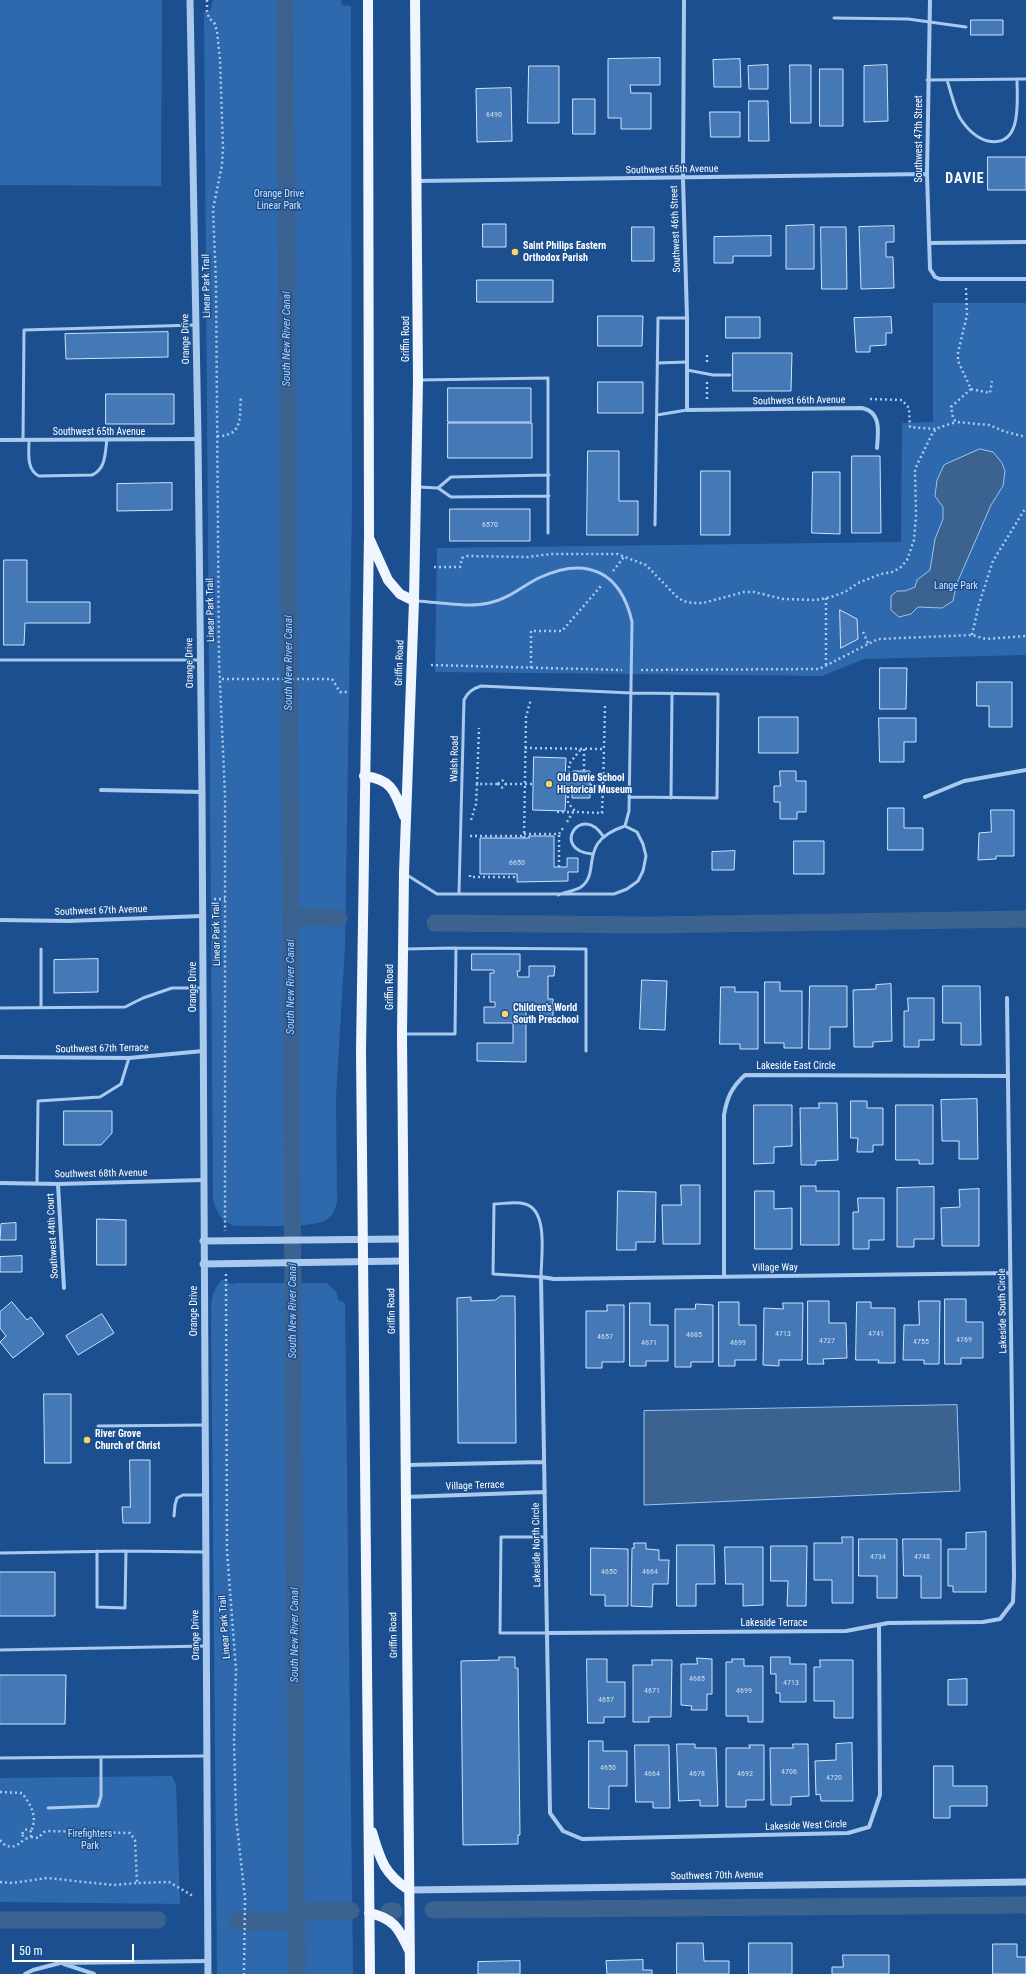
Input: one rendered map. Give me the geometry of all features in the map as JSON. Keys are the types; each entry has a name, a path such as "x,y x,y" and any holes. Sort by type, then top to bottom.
{"main road":[{"path":"368,0 369,536 364,776 361,1051 370,1974"},
{"name":"Griffin Road","path":"410,1974 403,1261 402,949 417,487 418,380 415,0"},
{"path":"369,536 388,580 400,594 414,601"},
{"path":"364,776 377,777 388,785 396,795 406,822"},
{"path":"368,1821 381,1861 388,1874 409,1890"},
{"path":"369,1913 380,1915 391,1921 399,1929 410,1952"}],"street":[{"name":"Orange Drive","path":"190,0 198,439 202,792 203,1264 208,1974"},
{"name":"Southwest 46th Street","path":"684,0 682,178 687,318 687,410"},
{"name":"Southwest 47th Street","path":"930,0 927,80 927,174 930,269 935,278 940,280 966,279"},
{"name":"Southwest 65th Avenue","path":"417,181 927,174"},
{"path":"929,244 1026,242"},
{"path":"966,279 1026,279"},
{"name":"Southwest 66th Avenue","path":"687,410 862,408 870,410 875,414 878,429 877,448"},
{"name":"Southwest 65th Avenue","path":"0,440 198,439"},
{"path":"925,797 964,781 1026,770"},
{"path":"100,790 202,792"},
{"name":"Southwest 67th Avenue","path":"0,920 68,921 202,916"},
{"name":"Lakeside South Circle","path":"1000,1620 1013,1602 1014,1576 1007,998"},
{"name":"Southwest 67th Terrace","path":"0,1057 129,1058 203,1051"},
{"name":"Lakeside East Circle","path":"724,1277 724,1115 727,1098 734,1085 745,1075 1008,1076"},
{"name":"Southwest 68th Avenue","path":"0,1183 58,1184 203,1180"},
{"name":"Southwest 44th Court","path":"58,1184 64,1288"},
{"path":"203,1241 403,1239"},
{"path":"203,1264 403,1261"},
{"name":"Village Way","path":"541,1277 554,1279 1010,1273"},
{"name":"Lakeside North Circle","path":"541,1277 550,1813"},
{"path":"405,1465 544,1462"},
{"name":"Village Terrace","path":"405,1497 544,1492"},
{"name":"Lakeside Terrace","path":"547,1633 846,1631 879,1625 983,1622 1000,1620"},
{"name":"Lakeside West Circle","path":"550,1813 563,1831 582,1839 848,1833 869,1827 880,1796 879,1625"},
{"name":"Southwest 70th Avenue","path":"409,1890 1026,1882"},
{"path":"25,1974 33,1970 60,1963 208,1961"},
{"path":"60,1963 94,1974"}],"lane":[{"path":"834,18 908,19 966,27"},
{"path":"946,80 960,118 971,132 980,139 1001,141 1007,137 1016,121 1017,79"},
{"path":"927,80 1026,79"},
{"path":"655,525 658,318 687,318"},
{"path":"23,440 24,330 196,325"},
{"path":"657,363 687,362"},
{"path":"687,370 713,375 730,375"},
{"path":"418,380 548,378 548,533"},
{"path":"657,415 687,410"},
{"path":"29,440 31,468 34,474 39,476 92,476 97,473 104,461 108,439"},
{"path":"438,488 451,477 549,475"},
{"path":"417,487 438,488 451,497 549,496"},
{"path":"414,601 471,604 488,603 507,597 540,578 555,572 570,570 587,569 600,572 616,584 624,598 632,622 629,811 625,826"},
{"path":"0,660 200,660"},
{"name":"Walsh Road","path":"459,894 464,700 467,694 481,686 631,693 718,694 717,798 629,797"},
{"path":"671,798 672,694"},
{"path":"592,854 575,848 572,843 572,832 575,827 584,824 595,827 603,836"},
{"path":"404,872 424,887 437,894 558,895 614,894 627,889 638,881 643,871 646,856 643,844 637,832 625,826 611,830 603,836 592,854 590,874 586,882 581,887 558,895"},
{"path":"402,1034 455,1034 456,948"},
{"path":"41,949 41,1007"},
{"path":"402,949 586,949 586,1051"},
{"path":"0,1008 125,1007 143,998 172,988 203,988"},
{"path":"37,1183 38,1101 100,1096 121,1084 129,1058"},
{"path":"494,1204 526,1204 537,1212 541,1224 541,1277 493,1274 494,1204"},
{"path":"98,1426 204,1425"},
{"path":"174,1516 177,1498 183,1495 205,1495"},
{"path":"545,1537 501,1537 500,1633 547,1633"},
{"path":"0,1553 126,1551 205,1552"},
{"path":"97,1552 97,1607 125,1608 126,1551"},
{"path":"0,1650 206,1646"},
{"path":"0,1758 207,1756"},
{"path":"48,1808 98,1806 101,1796 101,1758"}],"path":[{"name":"Linear Park Trail","path":"208,0 206,11 209,18 215,24 219,52 223,148 222,166 213,209 218,436 219,638 222,679 223,770 225,796 225,1224"},
{"path":"966,279 967,315 958,352 958,361 971,389"},
{"path":"971,389 990,393 992,381"},
{"path":"956,422 952,418 951,407 971,389"},
{"path":"218,436 232,435 236,431 241,396"},
{"path":"434,567 460,567 462,558 468,556 528,557 552,554 616,554 646,565 676,596 683,601 692,603 749,592 783,599 816,600 826,598 845,592 858,583 873,577 892,572 900,568 907,560 914,540 916,522 915,476 917,464 933,432 938,428 956,422 989,425 1006,432 1026,437"},
{"path":"972,635 979,604 993,561 1026,507"},
{"path":"530,668 531,630 562,631 624,558"},
{"path":"826,598 826,666"},
{"path":"863,632 868,643"},
{"path":"636,670 816,669 826,666 868,643 891,638 972,635 986,639 1026,636"},
{"path":"431,665 626,670"},
{"path":"222,679 332,679 340,692 349,692"},
{"path":"524,836 526,717 531,699"},
{"path":"558,812 602,813 605,704"},
{"path":"470,825 476,804 478,784 479,728"},
{"path":"525,748 604,749"},
{"path":"583,749 584,771"},
{"path":"569,778 569,764 583,749"},
{"path":"498,784 501,780 505,784"},
{"path":"478,784 498,784 502,787 505,784 534,784"},
{"path":"590,786 603,786"},
{"path":"568,791 568,803 575,812"},
{"path":"559,867 559,834 575,812"},
{"path":"470,831 470,844"},
{"path":"470,837 559,834"},
{"path":"470,870 470,877 514,877 513,874"},
{"path":"210,899 225,899"},
{"name":"Linear Park Trail","path":"226,1278 227,1551 236,1670 234,1740 236,1817 245,1898 244,1974"},
{"path":"0,1792 19,1792 25,1796 34,1814 31,1837"},
{"path":"25,1838 23,1832 27,1829 31,1831"},
{"path":"0,1840 4,1845 14,1847 18,1846 25,1838 38,1838 44,1832 48,1831 130,1833 135,1840 137,1884"},
{"path":"0,1882 12,1883 47,1878 106,1884 169,1882 192,1896"}],"green space":[{"path":"0,0 162,0 161,186 0,185"},
{"name":"Orange Drive Linear Park","path":"213,0 341,0 342,5 351,6 352,506 345,947 336,1097 337,1202 333,1212 326,1220 319,1223 296,1226 235,1226 226,1222 220,1216 216,1210 213,1200 204,12 210,11"},
{"name":"Lange Park","path":"933,303 1026,303 1026,655 864,659 822,676 435,672 437,548 901,542 902,423 933,422"},
{"path":"223,1279 231,1284 327,1283 336,1291 338,1300 345,1303 353,1974 217,1974 211,1304 215,1290"},
{"name":"Firefighters Park","path":"172,1776 176,1785 180,1904 0,1902 0,1778"}],"shaded area":[{"path":"980,449 993,452 1002,463 1005,471 1003,486 991,505 957,583 953,601 942,608 918,607 911,614 899,617 891,610 891,596 897,591 905,591 915,587 917,580 930,570 935,539 943,519 943,507 935,496 937,480 944,465"},
{"path":"957,1405 960,1491 644,1505 644,1411"}],"building":[{"path":"971,20 1003,20 1003,35 971,35"},
{"path":"660,58 660,85 630,85 631,93 651,93 651,129 621,129 621,118 608,118 608,59"},
{"path":"740,59 741,87 714,87 713,60"},
{"path":"768,65 768,89 749,89 748,66"},
{"path":"790,65 811,65 811,123 791,123"},
{"path":"887,65 888,121 864,122 864,66"},
{"path":"529,66 559,66 559,123 528,123"},
{"path":"820,69 843,69 843,126 820,126"},
{"path":"511,88 512,141 477,142 476,89"},
{"path":"573,99 595,99 595,134 573,134"},
{"path":"749,101 768,101 769,141 749,141"},
{"path":"710,112 740,112 740,137 711,137"},
{"path":"988,157 1026,157 1026,190 988,190"},
{"path":"483,224 506,224 506,247 483,247"},
{"path":"814,225 814,269 786,269 786,226"},
{"path":"894,226 894,242 886,242 886,257 893,257 894,288 861,289 859,227"},
{"path":"632,227 654,227 654,261 632,261"},
{"path":"821,227 846,227 847,289 822,289"},
{"path":"771,236 771,256 733,256 733,263 714,263 714,237"},
{"path":"477,280 553,280 553,302 477,302"},
{"path":"598,316 643,316 642,346 598,346"},
{"path":"726,317 760,317 760,338 726,338"},
{"path":"891,317 892,333 886,333 886,345 870,346 870,352 856,352 854,318"},
{"path":"168,332 168,357 66,359 65,334"},
{"path":"733,353 792,353 791,391 733,391"},
{"path":"598,382 643,382 643,413 598,413"},
{"path":"448,388 531,388 531,422 448,422"},
{"path":"106,394 174,394 174,424 106,424"},
{"path":"448,423 532,423 532,458 448,458"},
{"path":"588,451 619,451 619,501 638,501 638,535 587,535"},
{"path":"852,456 880,456 881,533 852,533"},
{"path":"701,471 730,471 730,535 701,535"},
{"path":"813,472 840,472 840,534 812,533"},
{"path":"172,483 172,510 117,511 117,484"},
{"path":"450,509 530,509 530,541 450,541"},
{"path":"4,560 27,560 27,602 90,602 90,623 25,623 24,645 4,645"},
{"path":"840,610 857,619 858,639 841,648"},
{"path":"880,668 907,668 906,709 880,709"},
{"path":"977,682 1012,682 1012,727 989,727 989,706 977,706"},
{"path":"759,717 798,717 798,753 759,753"},
{"path":"879,718 916,718 916,742 904,742 904,762 880,762"},
{"path":"534,757 566,758 565,778 573,778 573,771 590,771 590,798 572,798 572,791 566,791 565,811 533,810"},
{"path":"780,771 796,771 796,781 806,781 806,812 797,812 797,819 780,819 780,802 774,802 774,786 780,786"},
{"path":"888,808 904,808 904,828 923,828 923,850 888,850"},
{"path":"991,810 1014,810 1014,856 996,856 996,859 978,860 979,833 991,832"},
{"path":"529,836 554,836 554,867 567,867 567,858 578,858 578,872 568,872 568,881 517,882 517,874 480,874 480,838 529,838"},
{"path":"794,841 824,841 824,874 794,874"},
{"path":"735,851 734,870 712,870 712,852"},
{"name":"Children's World South Preschool","path":"472,954 520,954 520,971 517,971 518,977 529,977 529,966 555,966 554,976 548,976 548,999 553,999 553,1021 540,1021 540,1007 526,1007 526,1062 477,1061 477,1043 513,1043 513,1023 484,1023 484,1007 495,1007 495,1002 490,1002 490,973 494,973 494,970 472,970"},
{"path":"98,959 98,992 54,993 54,960"},
{"path":"642,980 667,981 665,1030 640,1029"},
{"path":"765,982 780,982 780,991 802,991 802,1048 784,1048 784,1043 765,1043"},
{"path":"891,984 892,1041 873,1042 873,1047 854,1047 853,990 876,989 876,985"},
{"path":"810,986 847,986 847,1027 830,1027 830,1049 809,1049"},
{"path":"943,986 980,986 981,1045 961,1045 961,1023 943,1023"},
{"path":"721,987 735,987 735,992 758,992 758,1049 740,1049 740,1044 720,1044"},
{"path":"908,998 934,998 934,1040 919,1040 919,1047 904,1047 904,1011 908,1011"},
{"path":"977,1099 978,1159 959,1159 959,1141 942,1141 941,1100"},
{"path":"851,1101 867,1101 867,1108 883,1108 883,1145 873,1145 873,1152 857,1152 858,1138 851,1138"},
{"path":"819,1103 837,1103 838,1160 816,1161 816,1165 801,1165 800,1108 819,1108"},
{"path":"754,1105 792,1105 792,1146 774,1147 774,1163 754,1164"},
{"path":"896,1105 933,1105 933,1164 919,1164 919,1160 896,1160"},
{"path":"64,1111 112,1111 112,1133 101,1145 64,1145"},
{"path":"681,1185 700,1185 700,1244 663,1244 662,1205 681,1205"},
{"path":"801,1186 816,1186 816,1191 839,1191 839,1245 801,1245"},
{"path":"934,1187 934,1239 914,1239 914,1247 897,1247 897,1188"},
{"path":"979,1189 979,1246 942,1246 941,1208 960,1207 959,1190"},
{"path":"618,1191 656,1192 655,1242 636,1242 636,1250 617,1250"},
{"path":"755,1191 774,1191 774,1209 792,1208 792,1249 755,1249"},
{"path":"858,1198 884,1198 884,1240 869,1240 869,1249 853,1249 853,1212 858,1212"},
{"path":"97,1219 126,1220 126,1265 97,1265"},
{"path":"16,1223 16,1240 0,1240 1,1224"},
{"path":"22,1256 22,1272 0,1272 0,1257"},
{"path":"501,1296 515,1296 516,1443 458,1443 457,1298 471,1297 471,1301 495,1300"},
{"path":"945,1299 966,1299 966,1322 983,1322 983,1358 961,1358 961,1364 945,1364"},
{"path":"808,1301 829,1301 829,1323 846,1323 847,1358 823,1359 824,1364 808,1364"},
{"path":"919,1301 940,1301 939,1364 924,1364 924,1360 903,1360 904,1325 919,1325"},
{"path":"12,1302 27,1320 31,1317 44,1334 13,1358 0,1342 6,1336 0,1328 0,1312"},
{"path":"719,1302 739,1302 739,1325 756,1325 756,1360 735,1360 735,1366 719,1366"},
{"path":"857,1302 871,1302 871,1308 895,1308 895,1363 878,1363 879,1360 856,1360"},
{"path":"630,1303 650,1303 650,1325 668,1325 668,1361 646,1361 646,1366 630,1366"},
{"path":"783,1303 803,1303 802,1360 779,1360 779,1366 763,1365 764,1308 783,1309"},
{"path":"696,1304 713,1305 713,1362 691,1362 691,1367 675,1367 675,1309 695,1309"},
{"path":"607,1305 624,1305 624,1362 602,1362 602,1368 586,1368 586,1311 607,1311"},
{"path":"102,1314 114,1333 78,1355 66,1336"},
{"path":"44,1394 71,1394 71,1463 45,1463"},
{"path":"130,1460 150,1460 150,1523 123,1523 122,1507 130,1507"},
{"path":"986,1532 986,1592 953,1592 953,1586 948,1586 948,1549 966,1549 966,1533"},
{"path":"842,1537 853,1537 853,1603 832,1603 832,1580 814,1580 814,1543 842,1543"},
{"path":"859,1539 897,1539 897,1598 877,1598 877,1576 859,1576"},
{"path":"903,1539 941,1539 941,1598 921,1598 921,1576 904,1576"},
{"path":"634,1543 646,1543 646,1549 659,1550 659,1560 669,1560 668,1584 653,1584 652,1607 631,1606 632,1548 634,1548"},
{"path":"677,1545 714,1545 715,1584 696,1584 696,1606 677,1606"},
{"path":"771,1546 807,1546 806,1606 787,1606 788,1581 771,1581"},
{"path":"725,1547 763,1547 763,1605 743,1606 743,1584 726,1584"},
{"path":"591,1548 628,1549 628,1606 605,1606 605,1595 591,1595"},
{"path":"0,1572 55,1572 55,1616 0,1616"},
{"path":"499,1657 515,1657 515,1668 518,1668 520,1835 518,1835 518,1844 463,1845 461,1661 499,1660"},
{"path":"771,1657 790,1657 790,1664 806,1664 806,1702 780,1702 780,1693 776,1693 776,1674 771,1674"},
{"path":"697,1658 712,1659 712,1694 707,1694 707,1710 691,1710 692,1706 681,1705 681,1664 697,1664"},
{"path":"587,1659 607,1659 607,1682 625,1682 625,1717 604,1717 604,1723 588,1723"},
{"path":"732,1659 744,1659 744,1666 763,1666 763,1722 748,1722 748,1716 726,1716 726,1662 732,1662"},
{"path":"652,1660 672,1660 671,1717 649,1717 649,1722 633,1722 633,1665 652,1665"},
{"path":"820,1660 853,1660 853,1718 834,1718 834,1701 814,1701 814,1667 820,1667"},
{"path":"0,1675 66,1675 65,1724 0,1724"},
{"path":"967,1679 967,1705 948,1705 948,1680"},
{"path":"589,1741 603,1741 603,1751 627,1751 627,1786 609,1786 609,1809 589,1808"},
{"path":"852,1743 853,1801 821,1801 820,1794 816,1795 815,1761 836,1760 836,1744"},
{"path":"677,1744 695,1744 695,1748 716,1748 718,1806 700,1806 700,1800 679,1801"},
{"path":"793,1744 808,1744 809,1796 791,1797 791,1805 771,1805 770,1748 793,1748"},
{"path":"635,1745 669,1745 670,1808 653,1808 653,1802 636,1802"},
{"path":"749,1745 764,1745 764,1800 746,1800 746,1807 726,1807 726,1748 750,1748"},
{"path":"934,1766 953,1766 953,1786 987,1786 987,1806 950,1806 950,1818 934,1818"},
{"path":"677,1943 703,1943 704,1961 729,1961 729,1974 677,1974"},
{"path":"749,1943 792,1943 792,1974 749,1974"},
{"path":"993,1944 1017,1944 1017,1957 1026,1957 1026,1974 993,1974"},
{"path":"843,1955 889,1955 889,1974 832,1974 832,1967 843,1967"},
{"path":"643,1960 643,1970 652,1970 652,1974 607,1974 606,1961"},
{"path":"520,1961 520,1974 478,1974 478,1962"}],"waterway":[{"name":"South New River Canal","path":"285,0 297,1974"},
{"path":"291,916 339,918"},
{"path":"435,923 650,925 1026,919"},
{"path":"433,1910 1026,1905"},
{"path":"297,1911 351,1911"},
{"path":"389,1911 394,1911"},
{"path":"0,1920 158,1920"},
{"path":"237,1921 297,1922"}],"place":[{"name":"Saint Philips Eastern Orthodox Parish","path":"515,252"},
{"name":"Old Davie School Historical Museum","path":"549,784"},
{"name":"Children's World South Preschool","path":"505,1014"},
{"name":"River Grove Church of Christ","path":"87,1440"}],"district":[{"name":"DAVIE","path":"965,179"}]}
